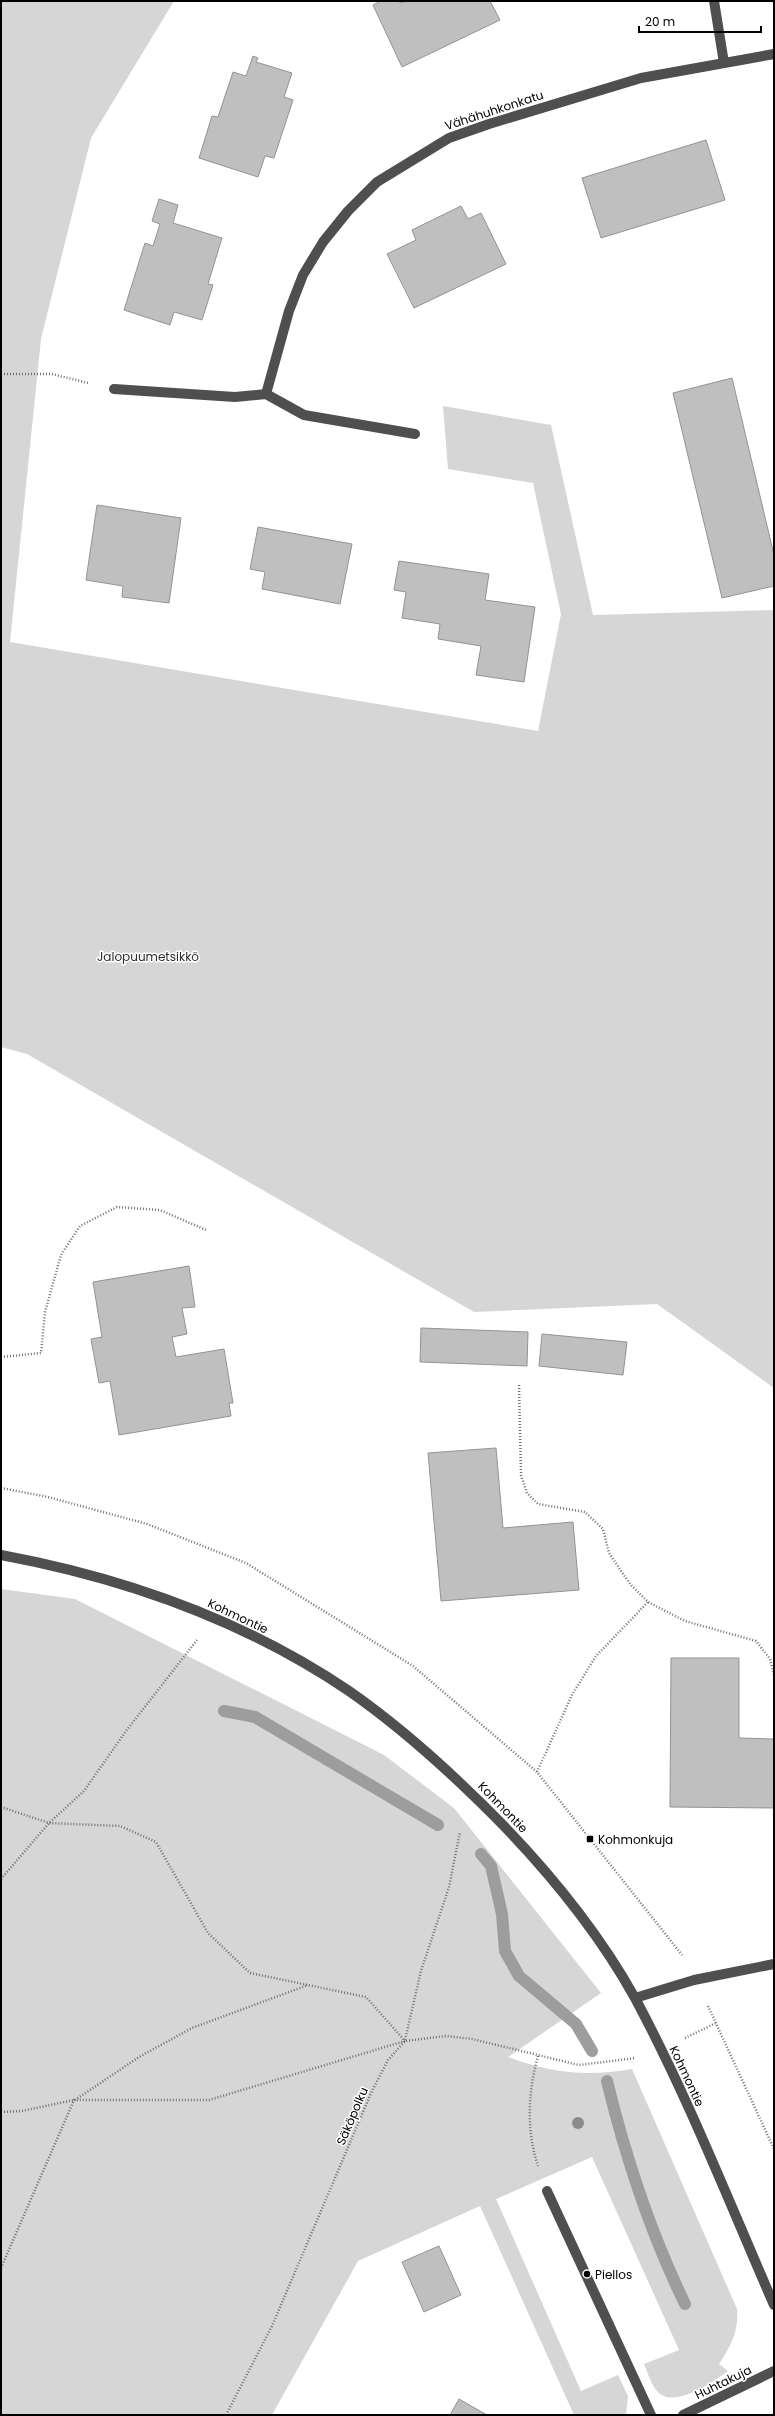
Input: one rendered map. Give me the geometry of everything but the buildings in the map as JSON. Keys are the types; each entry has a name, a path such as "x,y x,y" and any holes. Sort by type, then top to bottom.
{"street":[{"path":"714,1 724,63"},
{"name":"Vähähuhkonkatu","path":"266,394 289,311 303,275 327,237 348,211 377,182 449,138 641,78 774,54"},
{"path":"114,389 235,397 266,394 304,415 415,434"},
{"name":"Kohmontie","path":"1,1555 123,1583 170,1599 214,1618 287,1654 350,1692 460,1781 540,1864 556,1883 590,1928 634,1998 675,2080 774,2305"},
{"path":"634,1998 694,1980 774,1964"},
{"path":"547,2191 651,2415"},
{"name":"Huhtakuja","path":"683,2415 774,2371"}],"path":[{"path":"1,374 52,374 114,389"},
{"path":"1,1357 41,1353 45,1312 61,1255 80,1226 117,1207 160,1210 206,1230"},
{"path":"519,1385 521,1475 527,1493 538,1504 585,1512 603,1529 610,1553 630,1584 648,1602 685,1621 756,1641 770,1659 774,1675"},
{"path":"537,1772 572,1695 596,1656 648,1602"},
{"path":"1,1879 49,1823 84,1791 126,1731 214,1618"},
{"path":"1,1808 49,1823 120,1826 156,1842 208,1934 250,1973 366,1997 405,2041"},
{"path":"405,2041 420,1971 449,1887 460,1832"},
{"path":"1,2268 74,2100 139,2056 192,2028 308,1985"},
{"path":"707,2004 774,2149"},
{"path":"689,2037 716,2023"},
{"path":"1,2112 22,2111 74,2100 209,2100 405,2041 446,2036 499,2045 538,2056 579,2065 635,2058"},
{"name":"Säköpolku","path":"226,2415 272,2326 372,2091 388,2060 405,2041"},
{"path":"538,2056 530,2084 530,2130 536,2159 547,2191"}],"green space":[{"name":"Jalopuumetsikkö","path":"1,1 174,1 91,138 41,339 10,642 538,731 561,614 533,483 448,469 443,406 551,425 593,615 774,610 774,1388 657,1304 474,1312 27,1054 1,1047"},
{"path":"1,1589 75,1599 384,1755 454,1808 601,1993 508,2057 539,2067 569,2072 599,2073 632,2069 737,2309 737,2324 733,2338 719,2364 728,2371 703,2387 683,2396 665,2396 658,2392 653,2386 644,2364 679,2350 592,2157 496,2199 581,2391 618,2375 628,2396 626,2415 574,2415 480,2206 358,2261 272,2415 1,2415"}],"waterway":[{"path":"224,1711 255,1717 438,1825"},
{"path":"481,1854 491,1866 502,1914 505,1951 519,1976 576,2024 592,2051"},
{"path":"607,2081 622,2138 640,2195 661,2251 685,2304"}],"place":[{"name":"Kohmonkuja","path":"590,1839"},
{"name":"Piellos","path":"587,2274"}]}
